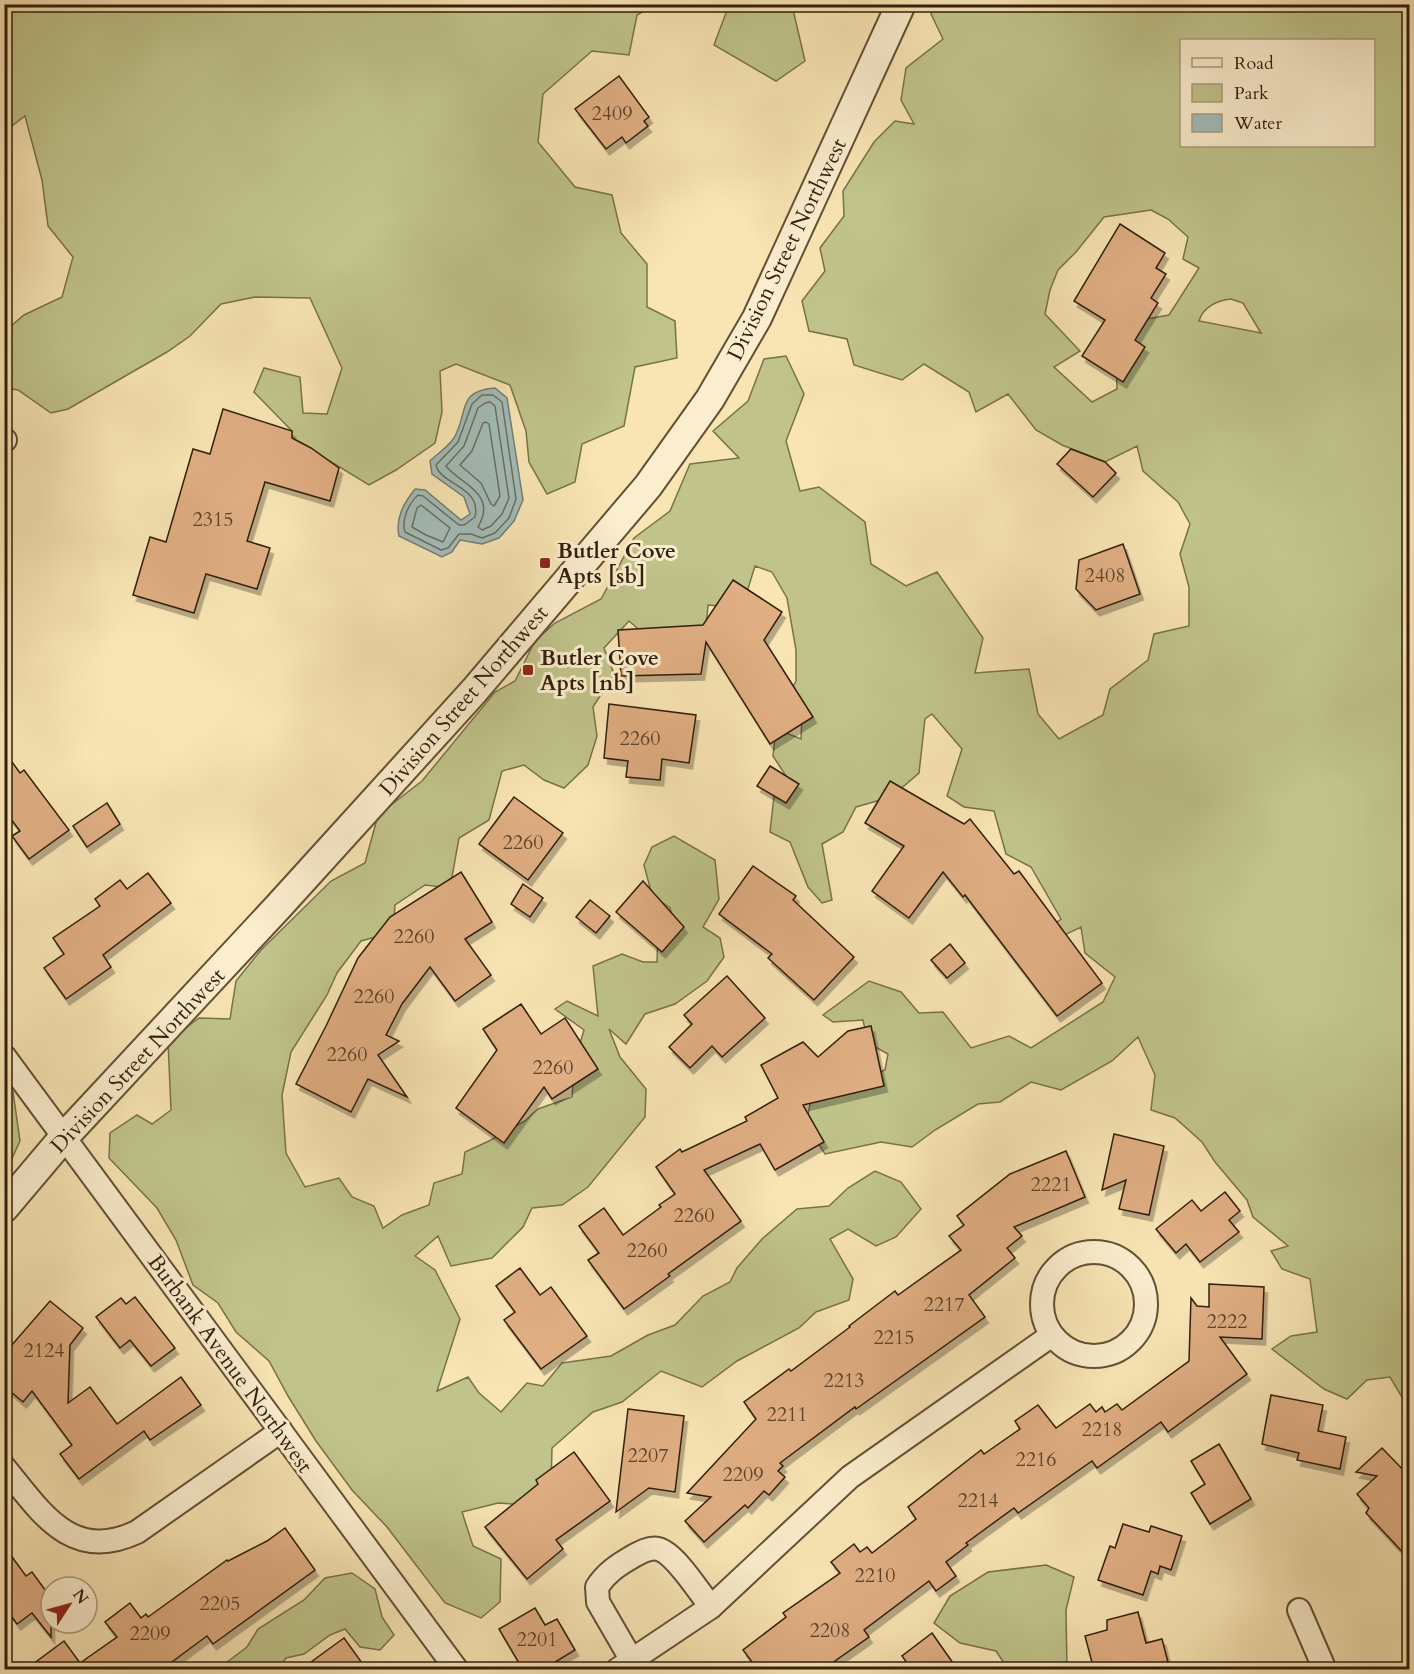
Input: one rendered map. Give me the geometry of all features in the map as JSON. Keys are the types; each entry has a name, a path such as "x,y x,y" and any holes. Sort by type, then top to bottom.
{"street":[{"name":"Division Street Northwest","path":"4,1208 64,1137 278,908 474,691 648,486 710,399 757,318 901,4"},
{"name":"Burbank Avenue Northwest","path":"4,1056 457,1670"},
{"path":"1099,1252 1116,1256 1130,1266 1140,1280 1146,1296 1146,1314 1140,1330 1129,1344 1114,1353 1096,1357 1079,1354 1064,1347 1052,1335 1044,1319 1042,1303 1045,1286 1054,1271 1066,1260 1082,1253 1099,1252"},
{"path":"711,1607 670,1555 657,1549 642,1551 625,1561 606,1575 597,1587 598,1602 624,1664 711,1607 850,1477 1052,1335"},
{"path":"4,1467 37,1508 69,1535 88,1541 120,1539 137,1532 281,1431"},
{"path":"1299,1610 1325,1670"}],"green space":[{"path":"5,4 655,5 637,15 629,55 592,51 543,94 538,142 575,187 612,195 621,233 647,264 647,307 675,321 677,358 635,367 624,426 582,444 575,482 547,494 529,462 526,431 510,385 456,364 440,371 442,412 435,443 396,470 369,485 292,438 292,431 254,392 264,368 300,377 303,413 327,414 342,368 310,298 255,297 221,304 190,336 167,352 68,409 51,413 18,390 5,388 5,331 24,315 62,297 73,257 48,226 42,180 25,116 5,131"},
{"path":"729,5 792,5 805,61 776,81 714,45"},
{"path":"936,5 1409,5 1409,1409 1390,1377 1367,1380 1347,1399 1324,1389 1272,1349 1291,1336 1317,1332 1310,1279 1282,1269 1271,1251 1288,1246 1253,1217 1247,1200 1215,1162 1202,1142 1175,1118 1151,1110 1155,1075 1138,1037 1112,1061 1061,1090 1031,1082 1000,1102 978,1104 912,1147 881,1142 825,1154 806,1125 811,1099 885,1070 888,1054 868,1043 863,1020 833,1022 823,1015 869,981 901,992 919,1013 943,1012 971,1048 1009,1036 1031,1048 1103,1002 1115,977 1085,953 1081,927 1043,945 1037,937 1061,919 1031,867 1006,854 994,811 964,807 947,796 962,749 932,714 925,719 919,773 891,797 856,807 843,832 822,844 832,900 822,903 808,887 790,842 770,832 774,796 790,782 773,756 776,729 801,739 802,716 787,698 796,681 796,650 787,598 772,572 755,566 747,592 734,607 708,605 705,639 651,640 629,621 604,648 614,674 593,707 597,736 588,765 564,788 544,780 524,765 502,771 489,820 459,838 450,888 425,885 395,905 393,932 361,941 337,973 327,995 291,1052 282,1095 286,1153 305,1187 339,1178 352,1197 374,1206 383,1228 402,1215 429,1205 434,1183 462,1174 465,1152 525,1121 538,1109 572,1097 575,1060 584,1030 555,1009 567,1001 598,1016 593,966 622,954 643,962 657,962 658,925 673,919 670,908 652,895 644,865 652,847 674,836 715,860 719,899 703,927 720,938 724,957 707,981 675,1004 645,1014 626,1044 609,1029 620,1057 646,1089 645,1117 588,1187 562,1205 532,1208 523,1227 492,1258 451,1266 438,1236 415,1256 435,1270 460,1319 437,1391 468,1377 479,1393 501,1412 527,1383 543,1386 562,1363 611,1356 648,1335 675,1325 703,1296 730,1282 737,1268 762,1239 797,1209 829,1206 848,1188 875,1171 901,1182 921,1209 896,1237 876,1246 848,1229 830,1239 853,1279 849,1300 816,1312 799,1328 737,1361 702,1387 661,1371 622,1402 593,1412 552,1448 551,1487 528,1505 498,1503 462,1512 473,1546 501,1559 500,1602 481,1618 445,1603 387,1527 352,1490 316,1441 269,1361 236,1332 218,1303 193,1285 176,1240 157,1208 109,1158 110,1133 137,1115 152,1124 171,1110 168,1041 199,1018 230,1019 236,981 261,950 331,881 365,863 378,815 422,781 495,692 515,681 535,641 555,623 601,599 634,538 670,511 690,464 739,458 713,431 748,401 764,359 786,356 804,394 786,441 800,491 819,487 865,522 871,564 906,586 937,572 983,638 975,673 1029,669 1038,714 1059,739 1103,715 1110,689 1148,660 1154,634 1189,626 1189,587 1180,554 1190,524 1178,502 1143,471 1137,446 1105,462 1062,445 1036,430 1008,394 976,412 969,392 924,364 902,380 854,365 847,339 809,331 802,301 825,271 820,248 844,216 843,191 874,142 895,121 914,124 901,100 906,68 943,39 931,14","holes":["1151,210 1168,219 1188,237 1183,259 1199,268 1169,315 1141,320 1116,356 1117,389 1092,402 1054,367 1080,351 1045,314 1050,290 1058,270 1104,217","1231,299 1243,303 1261,333 1199,321 1207,308"]},
{"path":"5,1082 13,1092 20,1141 5,1174"},
{"path":"1046,1565 1074,1577 1066,1610 1067,1669 1008,1669 996,1651 960,1643 934,1623 950,1596 988,1572"},
{"path":"352,1573 375,1589 382,1617 394,1635 380,1650 360,1647 345,1629 330,1635 304,1654 286,1658 278,1669 218,1669 247,1647 258,1629 304,1600 325,1578"}],"water":[{"path":"495,388 507,398 523,500 514,521 499,538 482,544 460,540 452,552 442,557 399,536 399,517 415,489 425,490 461,520 470,514 464,497 432,474 430,461 454,438 469,398 474,393"}],"building":[{"path":"619,76 649,117 644,121 648,126 626,143 622,137 606,149 575,109"},
{"path":"1120,224 1165,253 1156,268 1166,274 1151,298 1158,303 1135,340 1145,347 1123,382 1082,356 1105,320 1074,301"},
{"path":"223,409 292,431 292,438 339,468 330,501 265,482 247,541 270,548 257,589 206,574 194,613 133,595 150,537 166,542 193,449 210,454"},
{"path":"1071,449 1105,462 1116,473 1093,497 1057,464"},
{"path":"1123,544 1140,594 1096,610 1076,589 1079,560"},
{"path":"733,580 782,612 764,640 813,717 770,744 706,642 701,674 621,676 618,630 703,625"},
{"path":"609,704 696,715 689,763 662,759 660,780 626,777 628,761 604,758"},
{"path":"4,751 20,773 24,770 69,830 29,859 12,836 20,831 4,810"},
{"path":"770,766 799,784 786,803 757,786"},
{"path":"890,781 964,824 970,819 1014,874 1019,871 1102,983 1057,1016 965,895 963,897 943,872 909,918 872,891 904,846 865,823"},
{"path":"514,797 563,833 528,880 479,844"},
{"path":"107,803 120,824 87,847 73,826"},
{"path":"753,866 796,896 793,900 854,957 814,1000 768,958 772,954 719,914"},
{"path":"461,872 492,922 465,939 491,975 455,1001 430,967 402,1004 386,1035 399,1041 378,1055 407,1097 368,1079 351,1112 296,1084 358,958 390,917"},
{"path":"148,873 171,903 103,955 111,967 66,999 44,968 64,954 53,938 100,906 95,899 120,880 127,889"},
{"path":"643,881 684,927 662,952 616,912"},
{"path":"523,884 543,898 530,917 511,904"},
{"path":"590,900 610,916 596,933 576,917"},
{"path":"950,944 965,963 947,978 931,960"},
{"path":"727,976 765,1018 722,1057 712,1046 690,1068 669,1047 692,1024 684,1015"},
{"path":"521,1004 541,1034 565,1018 598,1069 552,1099 544,1087 504,1143 456,1108 497,1050 483,1029"},
{"path":"871,1026 884,1086 803,1105 824,1142 775,1170 760,1144 704,1170 741,1221 624,1309 588,1260 599,1253 579,1226 604,1208 623,1235 675,1194 656,1167 680,1149 682,1152 747,1121 745,1117 778,1098 761,1065 803,1042 818,1057 848,1031"},
{"path":"1114,1134 1164,1146 1149,1215 1119,1209 1126,1180 1102,1190"},
{"path":"1066,1151 1085,1197 1014,1227 1022,1236 1007,1248 1015,1258 969,1295 985,1317 856,1409 855,1407 780,1463 783,1466 778,1471 785,1477 769,1495 764,1491 748,1508 745,1505 704,1542 685,1521 711,1497 687,1493 756,1419 744,1402 789,1369 791,1371 895,1291 898,1295 961,1250 949,1236 964,1225 957,1216 1010,1174"},
{"path":"1225,1192 1240,1211 1229,1220 1239,1232 1200,1262 1186,1244 1176,1253 1156,1229 1192,1200 1201,1211"},
{"path":"520,1268 540,1295 551,1287 587,1336 541,1369 504,1320 515,1312 496,1286"},
{"path":"1209,1284 1264,1287 1262,1339 1220,1337 1247,1374 1168,1432 1161,1422 1097,1468 1092,1461 1018,1513 1014,1508 966,1543 968,1545 946,1562 956,1576 936,1591 929,1581 864,1630 869,1637 822,1670 758,1670 743,1650 786,1617 783,1613 840,1573 831,1562 854,1544 860,1552 867,1547 872,1553 916,1519 908,1507 981,1450 984,1454 1020,1429 1015,1421 1038,1405 1056,1428 1090,1404 1096,1412 1102,1407 1105,1412 1117,1404 1122,1410 1189,1361 1191,1298 1197,1306 1209,1307"},
{"path":"135,1297 175,1348 151,1366 130,1340 120,1348 96,1317 121,1298 126,1304"},
{"path":"50,1301 83,1328 70,1345 68,1403 90,1387 117,1424 181,1377 201,1405 150,1440 144,1431 79,1479 60,1454 72,1445 32,1391 23,1402 4,1386 4,1354"},
{"path":"1271,1395 1323,1405 1318,1431 1346,1437 1340,1469 1297,1460 1299,1453 1262,1444"},
{"path":"628,1409 684,1416 675,1492 649,1488 616,1512"},
{"path":"1219,1444 1251,1499 1210,1524 1191,1493 1205,1484 1191,1461"},
{"path":"1382,1448 1410,1477 1410,1560 1366,1513 1369,1508 1357,1494 1377,1476 1356,1472"},
{"path":"574,1452 610,1501 556,1540 563,1549 527,1579 485,1527 538,1484 536,1480"},
{"path":"1123,1524 1149,1532 1151,1526 1182,1536 1171,1570 1160,1566 1158,1574 1151,1571 1143,1595 1098,1580 1110,1546 1115,1548"},
{"path":"285,1528 315,1570 213,1644 207,1636 161,1670 25,1670 64,1641 80,1663 117,1637 105,1622 130,1603 141,1618 146,1614 148,1617 227,1560 267,1541"},
{"path":"4,1546 26,1576 32,1572 39,1582 39,1622 32,1613 17,1624 4,1606"},
{"path":"535,1608 545,1625 557,1619 575,1650 542,1670 523,1670 499,1629"},
{"path":"1138,1612 1146,1643 1162,1639 1170,1670 1094,1670 1085,1636 1107,1630 1107,1620"},
{"path":"932,1633 958,1670 912,1670 902,1656"},
{"path":"344,1638 367,1670 300,1670"}],"place":[{"name":"Butler Cove Apts [sb]","path":"545,563"},
{"name":"Butler Cove Apts [nb]","path":"528,670"}]}
